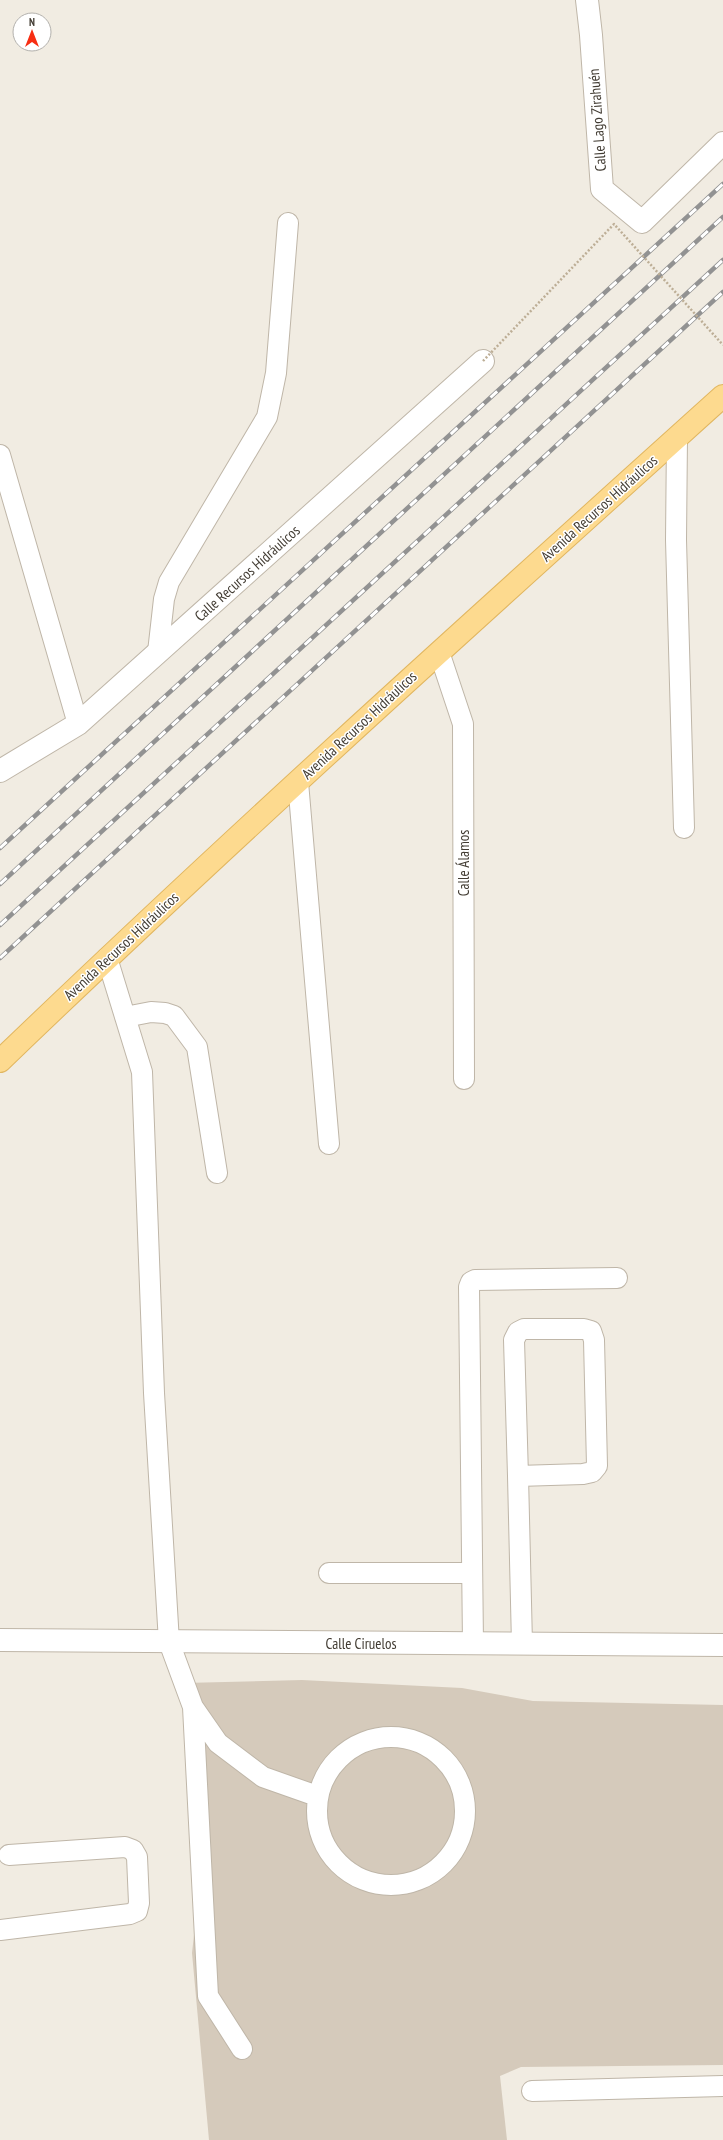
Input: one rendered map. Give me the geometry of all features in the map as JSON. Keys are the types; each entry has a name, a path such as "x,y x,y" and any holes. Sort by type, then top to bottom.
{"main road":[{"name":"Avenida Recursos Hidráulicos","path":"0,1061 107,958 439,652 723,396"}],"street":[{"name":"Calle Lago Zirahuén","path":"587,0 591,35 602,189 642,222 723,143"},
{"name":"Calle Recursos Hidráulicos","path":"0,771 78,724 483,361"},
{"name":"Calle Ciruelos","path":"0,1640 723,1645"}],"lane":[{"path":"158,652 164,600 169,582 267,417 276,373 288,223"},
{"path":"677,437 676,540 684,828"},
{"path":"0,455 78,724"},
{"name":"Calle Álamos","path":"439,652 462,724 464,1079"},
{"path":"298,782 329,1144"},
{"path":"107,958 142,1072 154,1393 169,1642 193,1707 218,1743 263,1777 317,1796"},
{"path":"125,1017 151,1012 165,1013 174,1016 197,1047 217,1174"},
{"path":"473,1644 468,1287 471,1282 617,1278"},
{"path":"518,1476 583,1474 592,1472 597,1466 594,1340 591,1331 584,1329 524,1329 518,1332 514,1340 522,1644"},
{"path":"329,1573 471,1573"},
{"path":"193,1707 208,1996 242,2049"},
{"path":"385,1736 409,1738 430,1748 448,1764 461,1784 466,1808 463,1831 452,1854 434,1872 411,1883 385,1886 361,1880 339,1866 324,1845 316,1821 317,1796 326,1773 341,1755 367,1741 385,1736"},
{"path":"0,1930 130,1914 137,1911 139,1903 137,1857 133,1850 125,1847 9,1855"},
{"path":"532,2091 723,2086"}],"path":[{"path":"483,361 614,224 723,345"}],"building":[{"path":"302,1680 462,1688 533,1701 723,1705 723,2065 521,2067 500,2076 507,2140 209,2140 192,1953 201,1872 184,1683"}],"railway":[{"path":"0,848 723,184"},
{"path":"0,884 723,217"},
{"path":"0,925 723,260"},
{"path":"0,958 723,292"}]}
